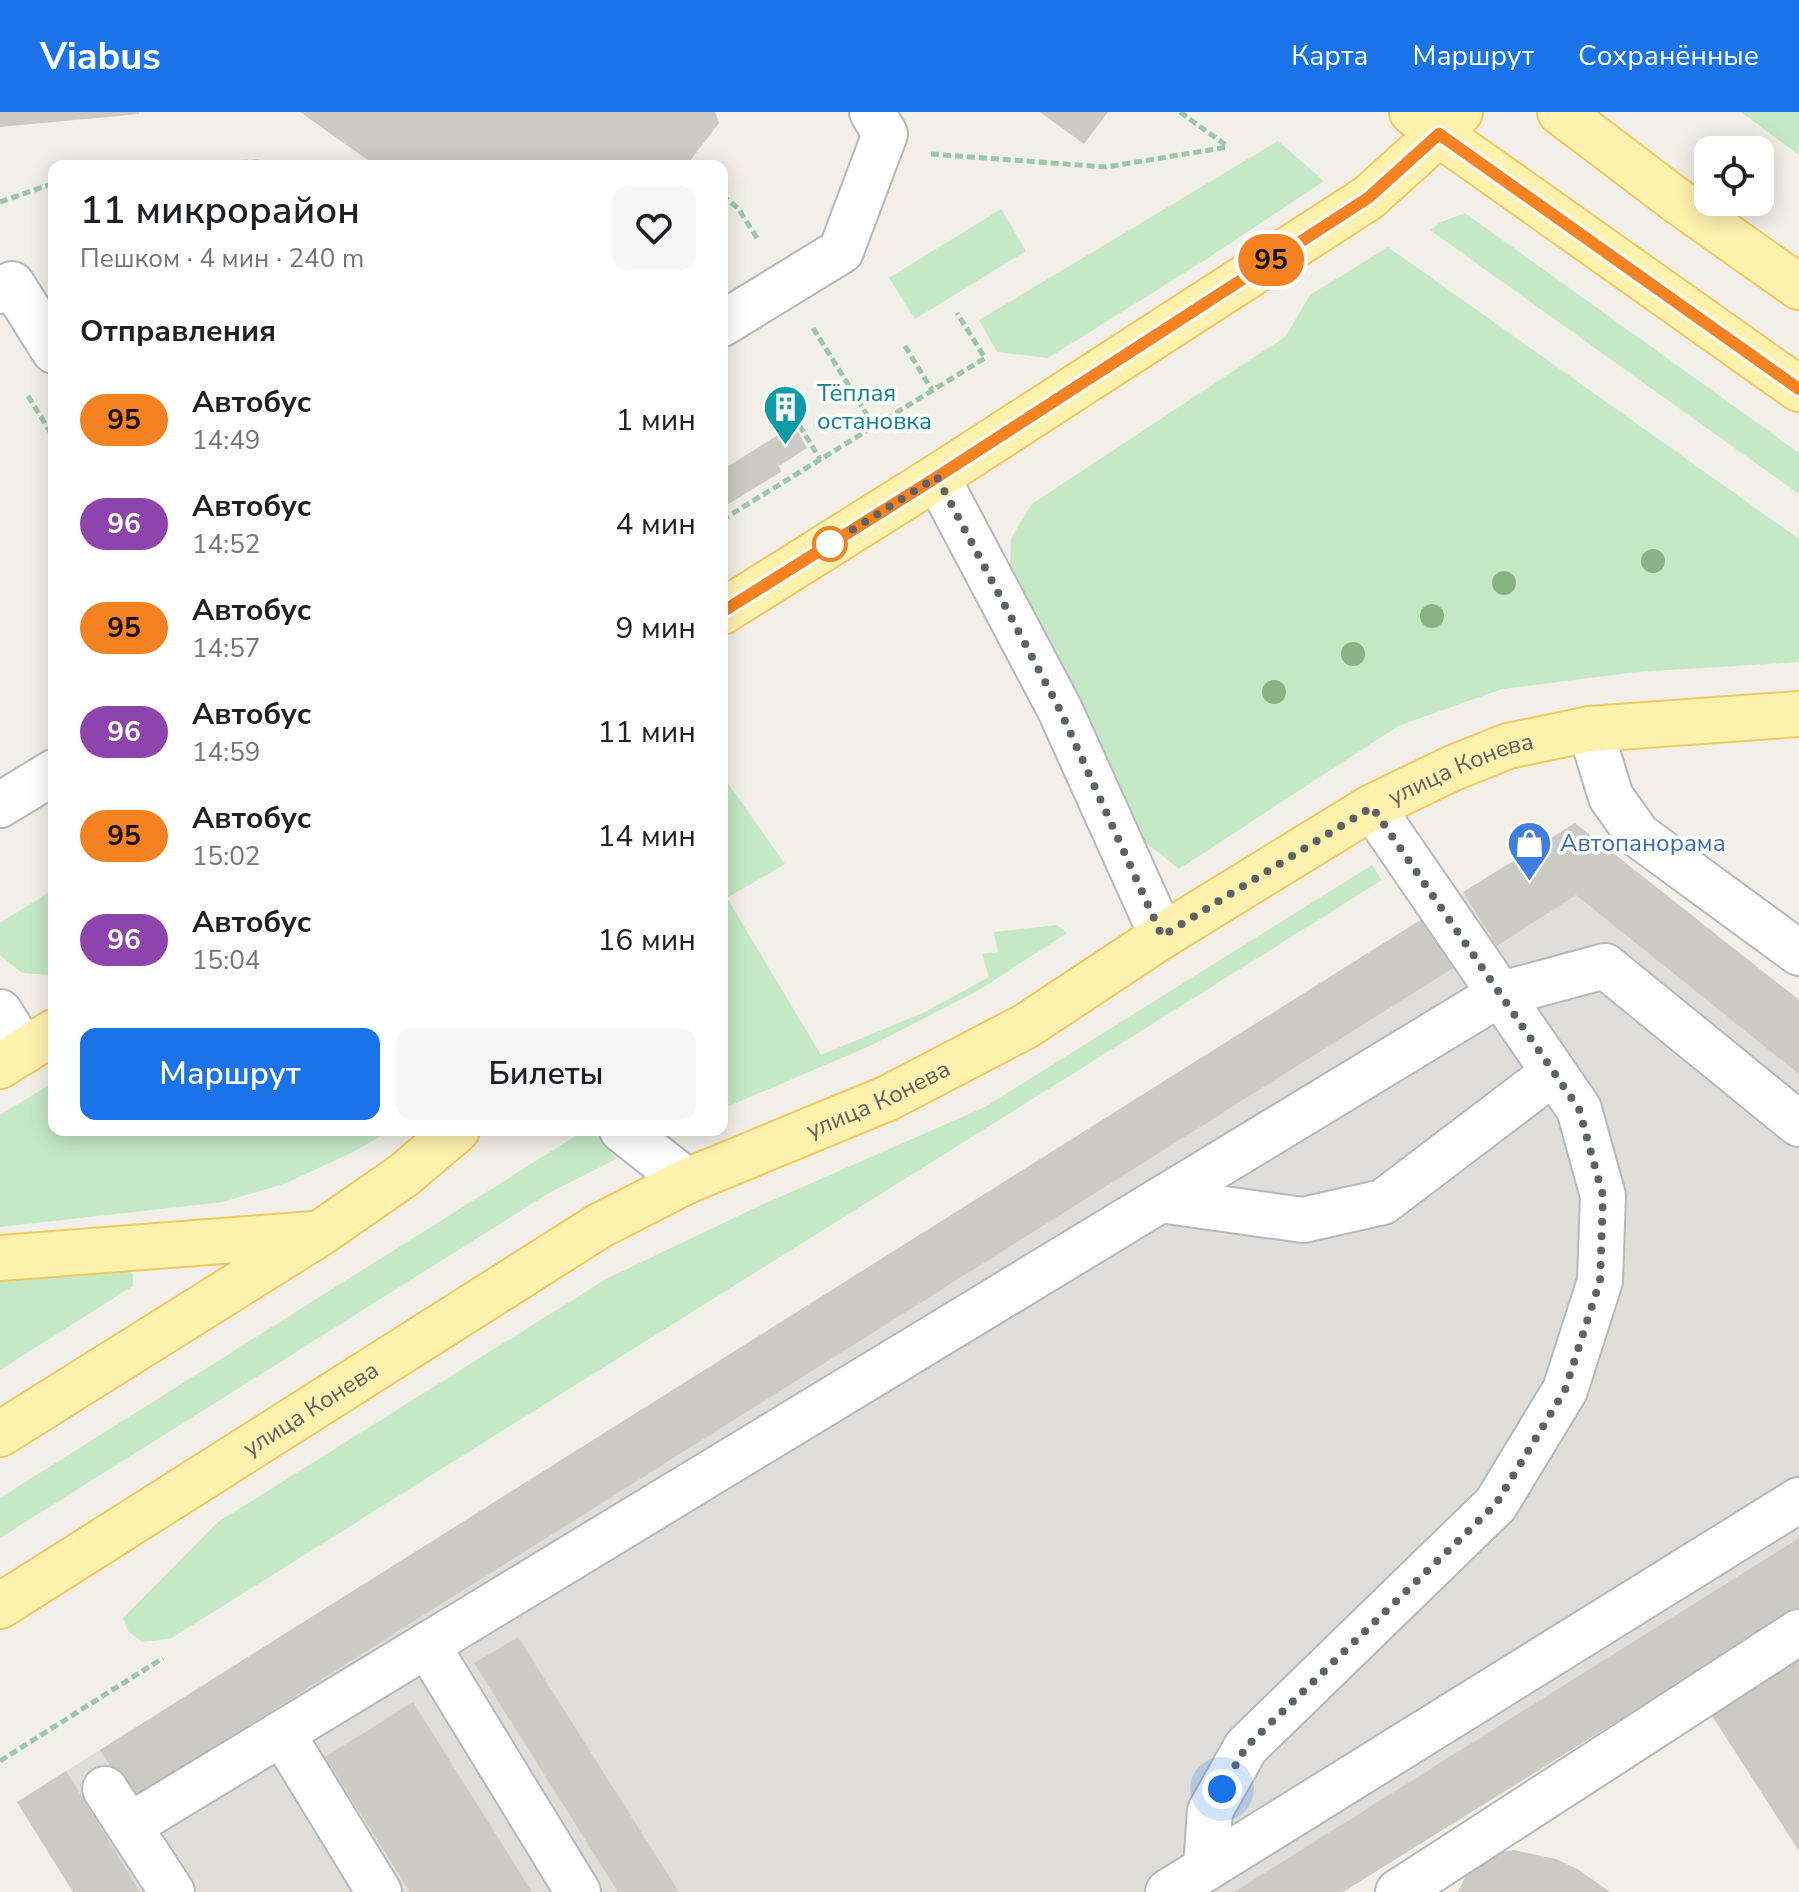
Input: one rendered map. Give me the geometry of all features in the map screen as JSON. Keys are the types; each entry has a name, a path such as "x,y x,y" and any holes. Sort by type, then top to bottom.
{"main road":[{"path":"1560,112 1676,200 1799,287"},
{"path":"728,608 1368,198 1437,119 1799,389"},
{"name":"улица Конева","path":"0,1606 599,1226 687,1181 888,1098 1026,1026 1162,936 1372,807 1453,768 1508,746 1590,729 1799,714"},
{"path":"0,1434 319,1234 404,1175 450,1136"},
{"path":"0,1258 319,1234"}],"street":[{"path":"728,320 841,251 885,134 872,112"},
{"path":"0,291 12,284 48,341"},
{"path":"937,477 1060,710 1162,936"},
{"path":"1590,729 1611,797 1638,835 1799,953"},
{"path":"0,805 48,776"},
{"path":"1206,1868 1210,1811 1246,1747 1496,1504 1565,1390 1600,1281 1603,1196 1579,1109 1372,807"},
{"path":"129,1826 1498,995 1605,966 1799,1124"},
{"path":"0,1012 26,1050"},
{"path":"1160,1200 1303,1220 1383,1202 1553,1073"},
{"path":"630,1136 687,1181"},
{"path":"1168,1892 1799,1500"},
{"path":"1398,1892 1799,1632"},
{"path":"427,1645 578,1892"},
{"path":"282,1733 379,1892"},
{"path":"105,1789 172,1892"}],"path":[{"path":"962,156 1106,167 1228,147 1181,112"},
{"path":"0,202 48,185"},
{"path":"728,200 738,208"},
{"path":"728,516 985,358 957,313"},
{"path":"905,346 932,390"},
{"path":"793,415 820,459"},
{"path":"0,1761 163,1658"}],"shaded area":[{"path":"1575,823 1799,1000 1799,1608 1343,1892 73,1892 17,1802"}],"green space":[{"path":"1741,112 1799,112 1799,155"},
{"path":"1278,141 1324,181 1048,358 997,352 979,320"},
{"path":"1001,209 1026,251 915,319 889,278"},
{"path":"1465,213 1799,453 1799,494 1430,230"},
{"path":"1388,247 1799,539 1799,662 1637,672 1502,689 1398,726 1179,869 1134,833 1010,566 1011,538 1032,504 1285,337 1310,295"},
{"path":"728,783 785,864 728,897"},
{"path":"1372,865 1382,880 170,1639 142,1642 128,1631 123,1618 218,1522 606,1279 759,1206 985,1107"},
{"path":"48,893 48,975 22,973 0,955 0,923"},
{"path":"728,900 821,1055 925,1012 989,977 982,954 998,952 994,932 1057,925 1067,933 979,990 872,1045 728,1106"},
{"path":"48,1086 48,1136 381,1136 286,1183 223,1202 0,1227 0,1115"},
{"path":"575,1136 598,1136 616,1159 549,1193 0,1538 0,1498"},
{"path":"121,1266 133,1275 133,1286 0,1370 0,1281"}],"building":[{"path":"0,112 139,112 139,114 0,127"},
{"path":"300,112 715,112 719,123 691,160 368,160"},
{"path":"1040,112 1108,112 1084,144"},
{"path":"794,425 807,448 779,466 781,472 728,504 728,466"},
{"path":"1575,823 1799,1000 1799,1074 1576,895 1497,946 1463,892"},
{"path":"1430,914 1461,963 131,1799 100,1750"},
{"path":"1799,1538 1799,1608 1343,1892 1234,1892"},
{"path":"518,1637 679,1892 618,1892 474,1663"},
{"path":"1799,1649 1799,1851 1707,1708"},
{"path":"413,1702 532,1892 410,1892 325,1757"},
{"path":"66,1771 140,1892 73,1892 17,1802"},
{"path":"1514,1850 1556,1859 1579,1870 1610,1892 1458,1892 1468,1871 1497,1853"}],"bus line":[{"name":"95","path":"728,608 1368,198 1439,134 1799,389"}],"place":[{"name":"Тёплая остановка","path":"786,446"},
{"name":"Автопанорама","path":"1529,882"}],"route":[{"path":"830,544 823,548 937,477 1060,710 1162,936 1372,807 1579,1109 1603,1196 1600,1281 1565,1390 1496,1504 1246,1747 1222,1789"}]}
